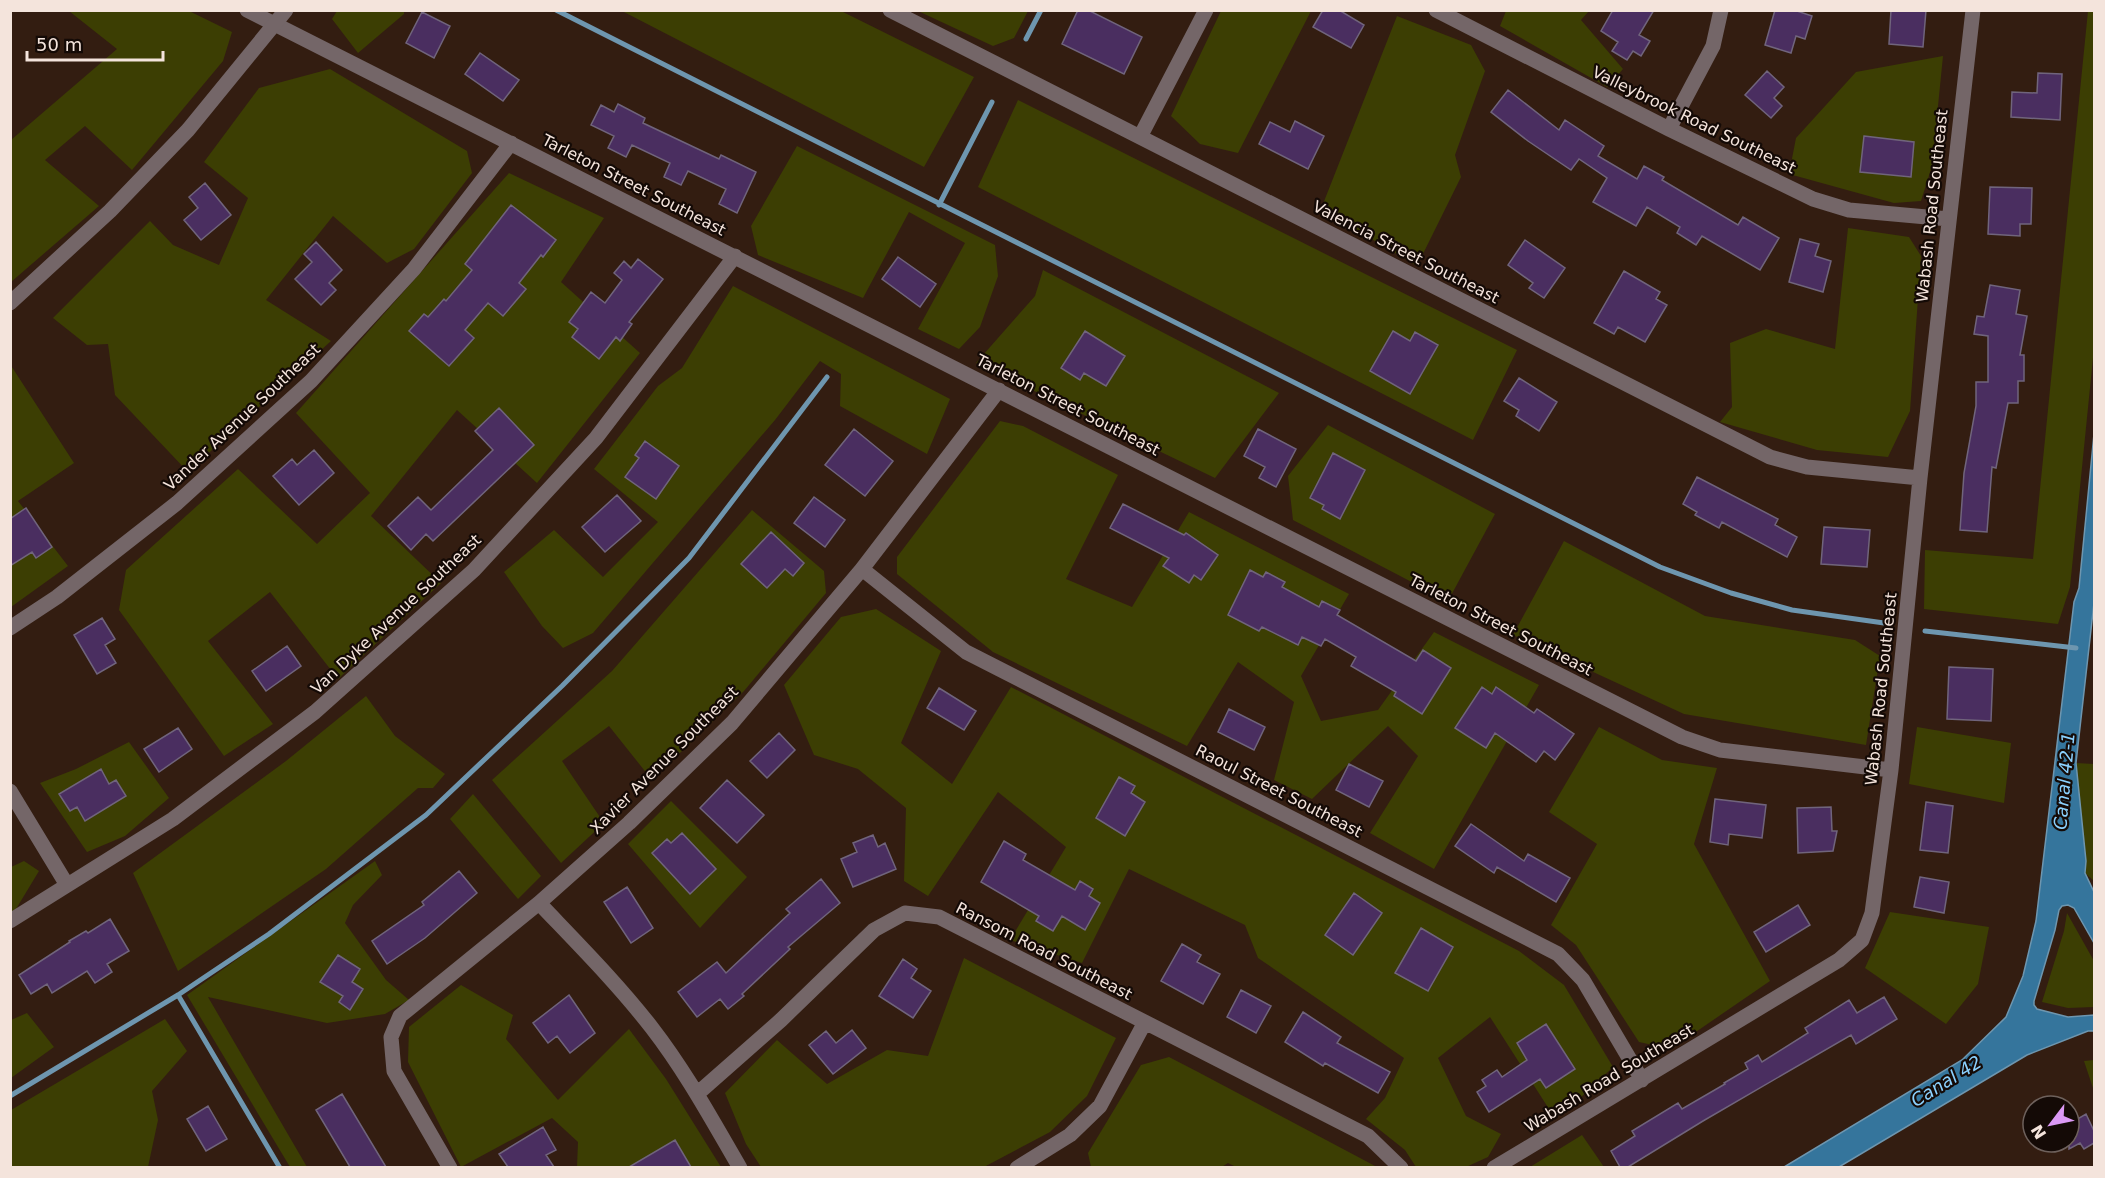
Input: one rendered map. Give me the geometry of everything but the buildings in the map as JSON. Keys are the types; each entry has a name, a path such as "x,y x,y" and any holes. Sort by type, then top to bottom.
{"street":[{"name":"Tarleton Street Southeast","path":"247,10 1682,737 1720,750 1891,770"},
{"path":"10,303 110,212 188,130 286,10"},
{"name":"Valencia Street Southeast","path":"890,10 1770,458 1807,466 1920,478"},
{"path":"1140,136 1206,10"},
{"name":"Valleybrook Road Southeast","path":"1436,10 1813,200 1849,210 1949,219"},
{"path":"1669,129 1713,46 1721,10"},
{"name":"Wabash Road Southeast","path":"1494,1167 1839,960 1862,940 1872,913 1891,770 1920,478 1973,10"},
{"name":"Vander Avenue Southeast","path":"10,628 57,597 177,503 311,381 414,269 511,143"},
{"name":"Van Dyke Avenue Southeast","path":"10,921 173,819 315,712 474,570 597,438 735,256"},
{"name":"Xavier Avenue Southeast","path":"450,1167 394,1071 391,1037 400,1016 539,903 629,823 732,723 862,569 999,390"},
{"name":"Raoul Street Southeast","path":"862,569 966,652 1558,954 1583,980 1642,1080"},
{"path":"10,791 68,885"},
{"path":"539,903 607,975 653,1029 697,1094 740,1167"},
{"name":"Ransom Road Southeast","path":"697,1094 781,1020 874,930 905,913 939,917 1368,1136 1401,1167"},
{"path":"1017,1167 1070,1135 1101,1106 1145,1022"}],"shaded area":[{"path":"1028,10 1014,38 993,46 918,11"},
{"path":"69,11 189,11 232,32 223,61 132,170 85,126 45,160 99,206 11,282 11,140 117,49"},
{"path":"337,11 404,11 404,14 358,53 332,19"},
{"path":"622,11 841,11 974,77 924,167"},
{"path":"1221,11 1311,11 1238,153 1200,144 1171,116"},
{"path":"1506,11 1589,11 1581,20 1623,69 1607,87 1500,26"},
{"path":"2088,11 2094,11 2094,348 2070,587 2058,624 1924,609 1925,550 2033,559"},
{"path":"1397,16 1471,45 1485,71 1455,155 1461,177 1417,266 1321,209"},
{"path":"1943,56 1932,166 1921,201 1894,203 1789,174 1796,138 1856,72"},
{"path":"330,69 467,151 472,173 414,249 387,263 333,216 266,300 331,341 188,472 115,395 108,344 87,345 53,318 150,221 173,245 219,265 248,198 204,162 259,88"},
{"path":"1018,100 1517,350 1473,440 978,187"},
{"path":"797,146 995,245 998,276 980,327 959,349 918,329 965,243 909,212 863,298 758,255 751,226"},
{"path":"509,173 604,218 561,282 640,353 537,483 457,410 371,516 441,583 338,679 270,592 208,641 273,724 224,756 119,610 126,570 238,469 317,544 370,493 296,413"},
{"path":"1848,228 1909,237 1921,256 1910,411 1888,457 1817,450 1720,422 1732,407 1730,343 1766,329 1835,349"},
{"path":"1043,270 1279,393 1215,478 976,363 1035,296"},
{"path":"733,286 950,399 927,454 840,406 841,374 820,361 775,420 593,633 563,648 542,626 504,572 554,530 603,577 658,522 594,469 658,386 682,368"},
{"path":"10,364 74,463 18,501 68,566 11,607"},
{"path":"1000,421 1023,426 1118,475 1066,579 1132,607 1189,512 1349,594 1301,676 1321,721 1378,710 1434,632 1539,685 1434,869 1370,833 1418,756 1388,726 1312,799 1274,780 1294,702 1238,662 1187,746 993,652 897,574 897,557"},
{"path":"1328,425 1495,514 1448,601 1293,520 1288,476"},
{"path":"752,510 824,571 826,593 744,691 652,780 609,726 562,761 604,823 561,863 492,780 612,671"},
{"path":"1564,541 1705,616 1855,640 1880,656 1866,745 1684,714 1513,635"},
{"path":"876,609 941,651 901,743 952,784 1011,687 1519,951 1564,985 1613,1067 1577,1101 1549,1109 1490,1017 1438,1058 1466,1116 1501,1134 1488,1157 1466,1167 1416,1167 1405,1150 1366,1119 1385,1098 1404,1058 1258,958 1245,925 1129,869 1082,963 1010,940 1066,847 998,792 928,896 904,881 906,808 858,769 814,755 784,685 841,617"},
{"path":"366,696 395,736 445,774 433,788 418,788 326,869 178,971 133,873 286,761"},
{"path":"1599,727 1662,760 1717,768 1694,844 1770,981 1671,1049 1639,1042 1576,945 1551,925 1597,844 1549,812"},
{"path":"1917,727 2011,743 2004,803 1909,784"},
{"path":"129,742 169,798 125,836 87,852 40,783 76,769"},
{"path":"2076,763 2094,764 2094,881 2085,873 2086,861"},
{"path":"473,794 541,876 518,899 450,819"},
{"path":"671,801 747,877 700,928 628,844"},
{"path":"24,861 39,871 16,909 11,912 11,867"},
{"path":"375,861 382,875 353,905 345,923 386,980 409,1000 385,1014 327,1023 208,997 307,1167 290,1167 187,995"},
{"path":"1890,912 1989,927 1978,984 1946,1024 1865,968"},
{"path":"2067,913 2094,961 2094,1007 2068,1008 2042,1002 2064,931"},
{"path":"964,958 1116,1038 1087,1096 1050,1132 984,1167 761,1167 746,1144 725,1093 777,1040 827,1084 887,1050 928,1056"},
{"path":"461,985 513,1015 506,1039 558,1100 629,1029 666,1079 721,1167 577,1167 578,1142 552,1118 461,1167 408,1062 409,1027"},
{"path":"27,1013 54,1047 11,1078 11,1020"},
{"path":"165,1019 187,1051 152,1091 158,1120 148,1167 11,1167 11,1110"},
{"path":"1169,1057 1377,1167 1238,1168 1228,1163 1220,1168 1091,1167 1088,1153 1141,1065"},
{"path":"2094,1060 2094,1091 2084,1061"},
{"path":"1582,1135 1604,1167 1530,1167"}],"water":[{"path":"2094,434 2094,603 2076,763 2086,861 2085,873 2094,892 2094,943 2074,908 2068,905 2062,906 2034,1005 2037,1009 2068,1017 2094,1015 2094,1031 2088,1031 2027,1055 1839,1167 1784,1167 1962,1060 2006,1017 2023,976 2036,921 2074,602 2079,588"}],"waterway":[{"path":"556,10 1660,567 1731,593 1792,610 1884,623"},
{"path":"1026,39 1041,10"},
{"path":"939,205 992,102"},
{"path":"10,1096 178,995 269,934 426,815 562,686 689,558 827,377"},
{"path":"1925,631 2076,648"},
{"path":"178,995 280,1168"}],"water label":[{"name":"Canal 42-1","path":"2064,781"},
{"name":"Canal 42","path":"1946,1081"}]}
